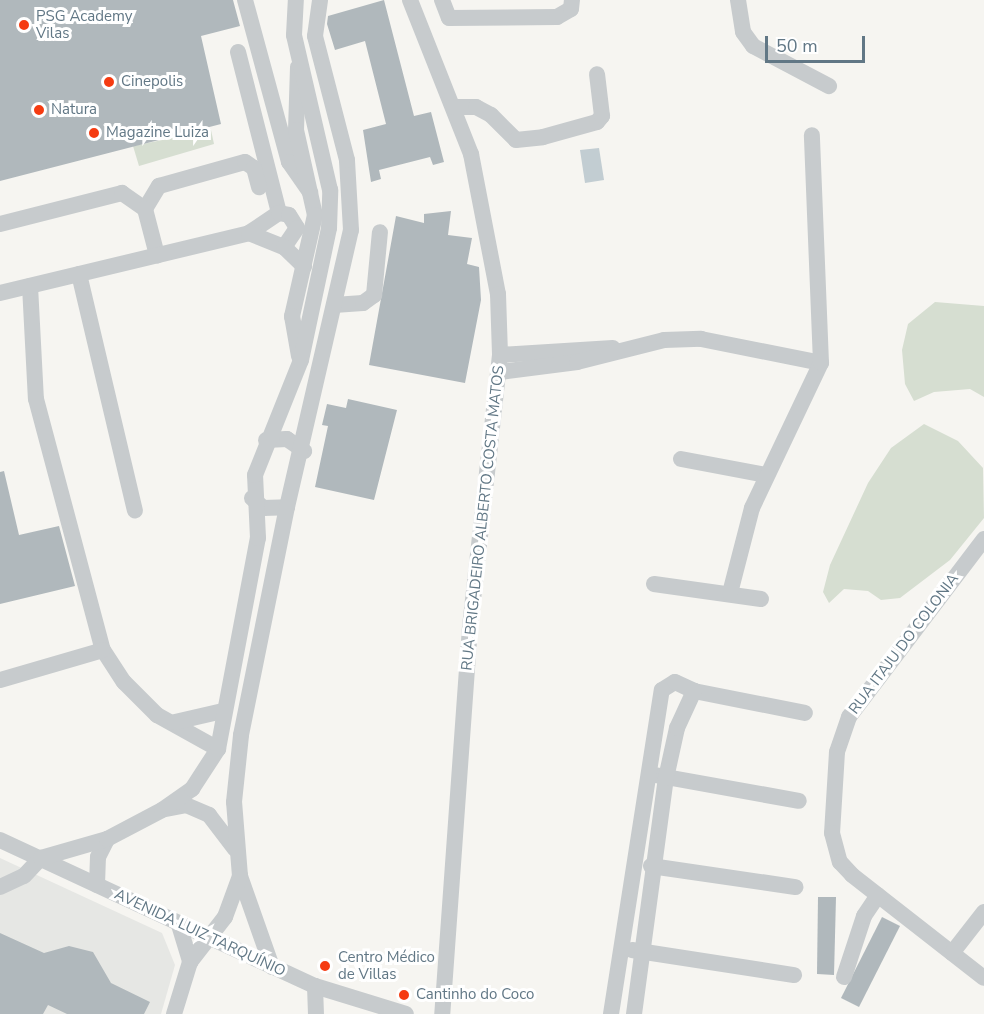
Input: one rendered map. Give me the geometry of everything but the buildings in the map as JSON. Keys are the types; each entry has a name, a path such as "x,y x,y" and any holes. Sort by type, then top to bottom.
{"street":[{"path":"245,0 289,162 304,190 312,197"},
{"path":"0,887 24,876 41,858 107,839 162,810 192,789 218,749 223,711 258,538 252,498 266,440 283,413 301,360 329,228 330,190 294,35 296,0"},
{"path":"272,967 240,876 236,851 241,735 287,507 304,451 353,203 318,53 314,20 320,0"},
{"name":"RUA BRIGADEIRO ALBERTO COSTA MATOS","path":"410,0 454,107 487,226 500,355 500,372 470,627 442,1014"},
{"path":"442,0 449,18 461,18 557,17 571,9 572,0"},
{"path":"738,0 743,32 753,46 829,86"},
{"path":"238,52 295,237 284,247"},
{"path":"300,57 294,115 312,197 304,266 292,316 301,360"},
{"path":"454,107 476,107 491,115 516,140 543,137 597,122 602,116 597,74"},
{"path":"730,593 766,475 821,363 812,135"},
{"path":"145,209 155,201 159,186 245,162 254,168 259,187"},
{"path":"0,224 122,193 145,209 157,255"},
{"path":"0,293 249,233 287,216 312,197"},
{"path":"334,305 363,303 374,295 380,232"},
{"path":"249,233 284,247 304,266"},
{"path":"79,274 135,510"},
{"path":"30,286 36,399 103,650 124,682 157,715 175,722 218,749"},
{"path":"500,355 620,348 701,339 821,363"},
{"path":"500,372 577,362 620,348"},
{"path":"266,440 287,439 304,451"},
{"path":"681,459 766,475"},
{"path":"252,498 263,508 287,507"},
{"name":"RUA ITAJU DO COLONIA","path":"984,539 871,685 849,717 837,752 834,848 852,875 984,978"},
{"path":"654,584 760,599"},
{"path":"0,680 103,650"},
{"path":"694,691 659,776 637,907 642,952 634,1011 612,1007 622,948 637,907 651,866 659,776 662,690 675,682 694,691 805,713"},
{"path":"175,722 223,711"},
{"path":"659,776 799,801"},
{"path":"162,810 186,805 209,815 236,851"},
{"path":"97,885 98,857 107,839"},
{"name":"AVENIDA LUIZ TARQUÍNIO","path":"0,840 315,986 406,1014"},
{"path":"651,866 795,887"},
{"path":"174,1014 190,962 212,938 225,917 240,876"},
{"path":"844,978 864,916 878,895"},
{"path":"952,952 984,912"},
{"path":"190,962 182,926 225,917"},
{"path":"622,948 794,975"},
{"path":"315,986 316,1014"}],"shaded area":[{"path":"211,130 214,144 139,166 133,146"},
{"path":"599,148 604,180 585,183 580,150"},
{"path":"935,302 984,306 984,397 970,389 934,392 914,401 905,384 902,350 908,324"},
{"path":"924,424 958,441 983,468 984,518 950,560 900,598 881,600 868,591 844,589 829,603 823,592 830,565 868,483 891,448"},
{"path":"0,858 162,933 175,965 161,1014 0,1014"}],"place":[{"name":"PSG Academy Vilas","path":"24,25"},
{"name":"Cinepolis","path":"109,82"},
{"name":"Natura","path":"39,110"},
{"name":"Magazine Luiza","path":"94,133"},
{"name":"Centro Médico de Villas","path":"325,966"},
{"name":"Cantinho do Coco","path":"404,995"}]}
